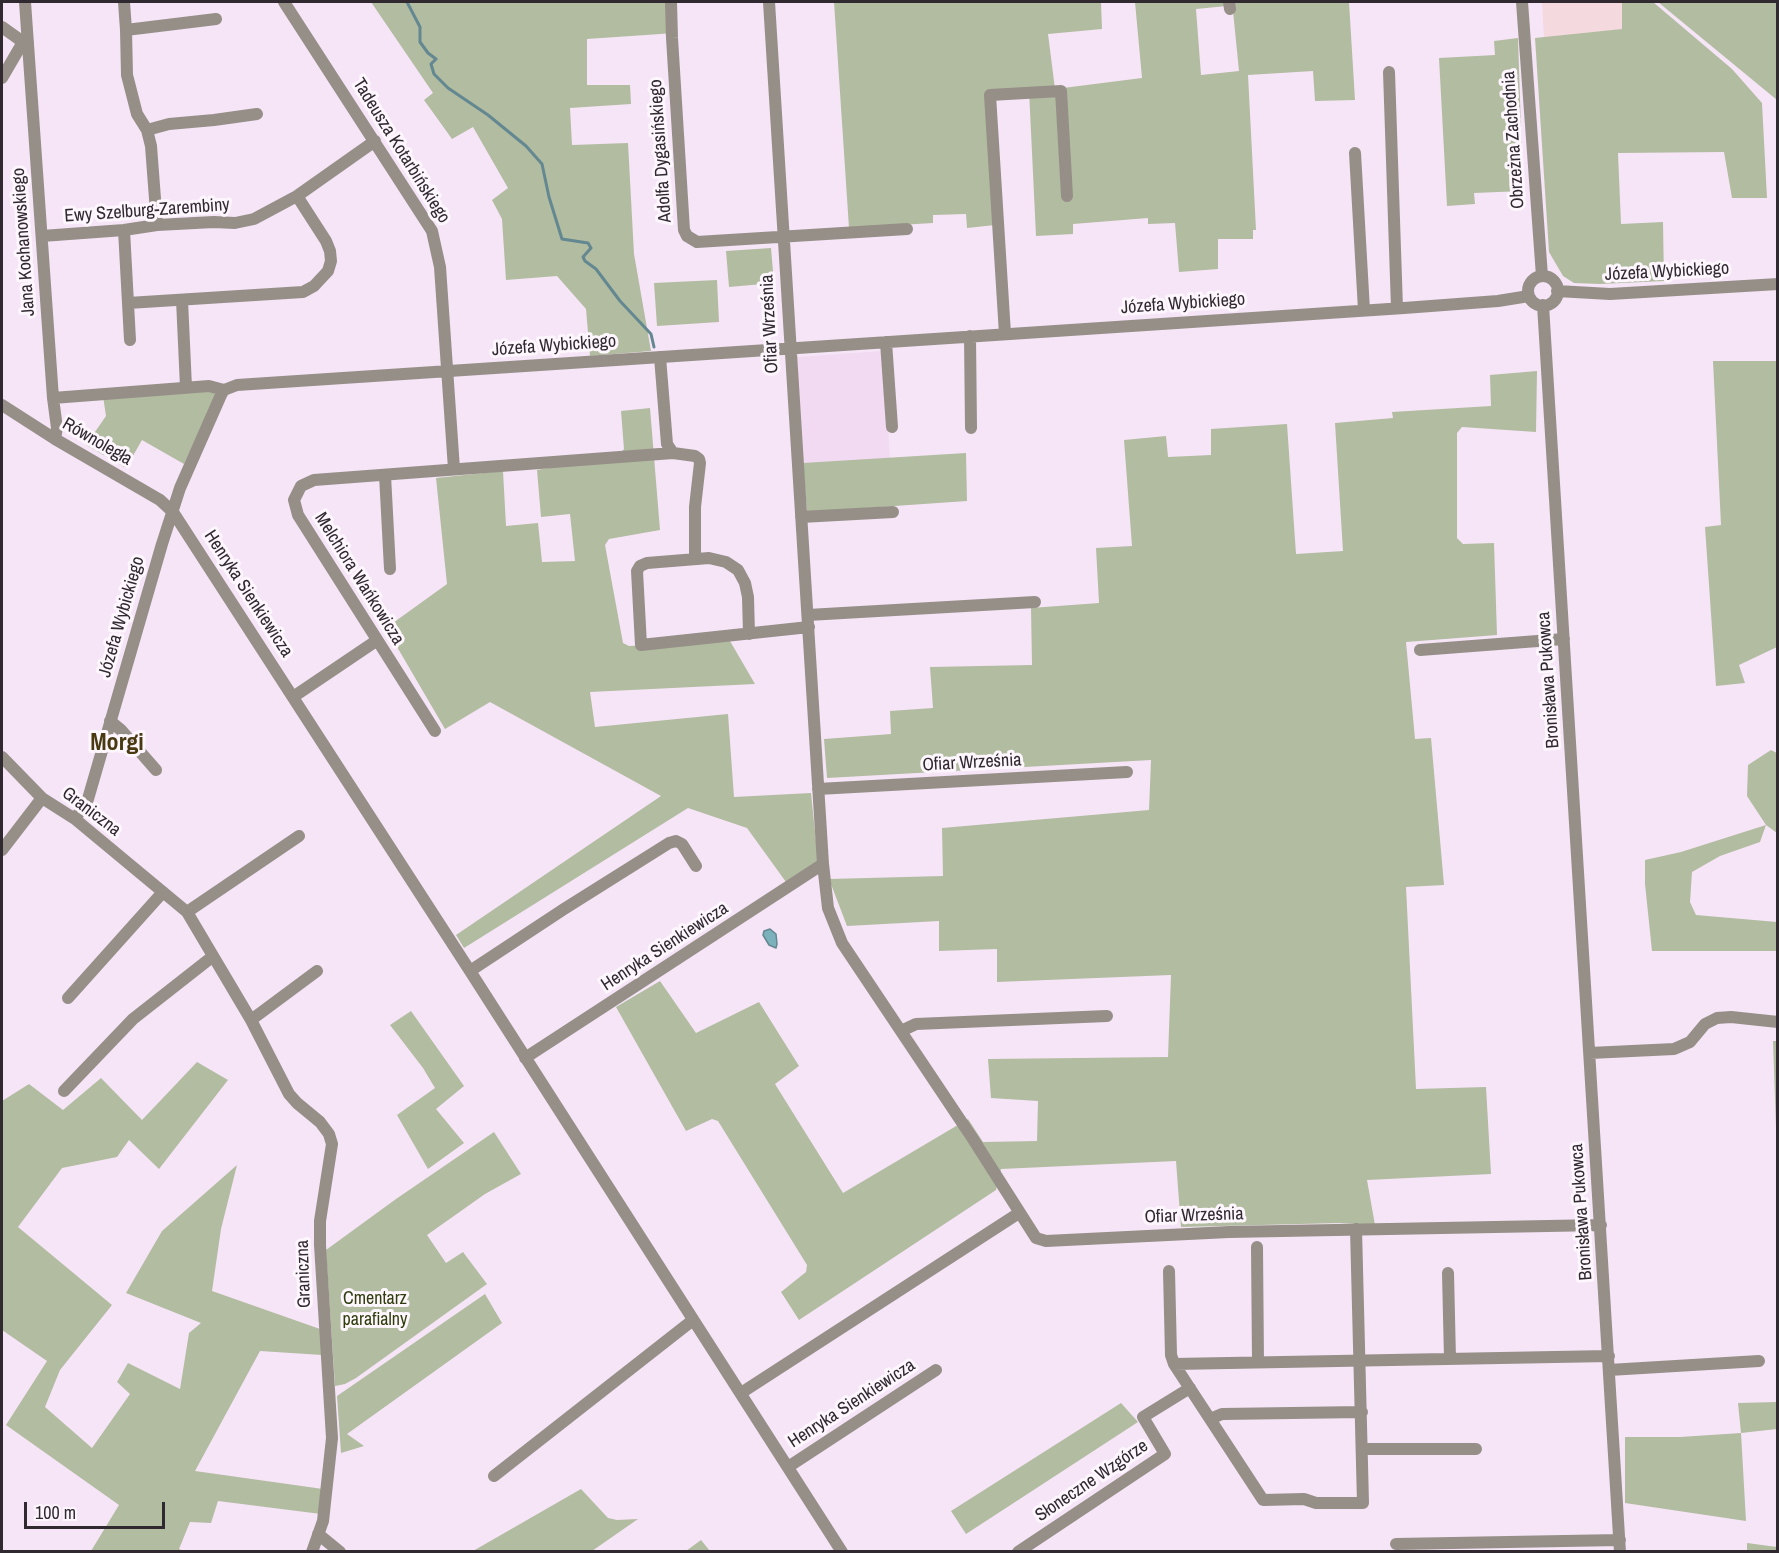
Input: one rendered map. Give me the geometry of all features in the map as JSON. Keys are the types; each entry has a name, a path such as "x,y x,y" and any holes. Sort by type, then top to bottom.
{"street":[{"name":"Jana Kochanowskiego","path":"25,2 26,42 57,428 55,439"},
{"path":"123,2 127,75 137,114 147,130 151,146 157,225"},
{"name":"Tadeusza Kotarbińskiego","path":"284,2 428,221 435,238 440,267 453,469"},
{"name":"Adolfa Dygasińskiego","path":"671,2 684,230 687,236 697,242 783,237"},
{"name":"Ofiar Września","path":"768,2 818,789 828,908 842,943 1036,1238 1046,1241 1356,1229 1601,1225"},
{"name":"Obrzeżna Zachodnia","path":"1522,2 1542,276"},
{"path":"126,30 216,19"},
{"path":"2,27 26,42 2,78"},
{"path":"1389,72 1397,308"},
{"path":"1005,334 990,95 1061,91 1067,196"},
{"path":"147,130 169,124 257,114"},
{"name":"Ewy Szelburg-Zarembiny","path":"42,236 124,230 157,225 235,223 254,219 297,196 375,141"},
{"path":"1355,153 1364,310"},
{"path":"128,303 303,292 314,286 322,280 331,261 330,251 326,240 297,196"},
{"path":"783,237 907,229"},
{"path":"124,230 130,340"},
{"path":"1542,276 1553,280 1557,291 1553,301 1543,305 1537,304 1529,296 1528,289 1530,282 1542,276"},
{"name":"Józefa Wybickiego","path":"1557,291 1610,294 1778,284"},
{"name":"Józefa Wybickiego","path":"53,398 186,387 209,386 224,390 237,384 1397,308 1498,301 1529,296"},
{"path":"182,300 186,387"},
{"name":"Bronisława Pukowca","path":"1396,1545 1620,1546 1543,305"},
{"path":"970,336 971,428"},
{"path":"886,342 892,427"},
{"path":"660,357 667,444 673,453 695,456 699,459 695,507 695,559"},
{"name":"Józefa Wybickiego","path":"75,819 88,799 184,478 224,390"},
{"name":"Równoległa","path":"2,405 55,439 160,500 173,512"},
{"name":"Melchiora Wańkowicza","path":"435,731 298,515 294,500 301,486 314,480 673,453"},
{"name":"Melchiora Wańkowicza","path":"385,475 390,569"},
{"name":"Henryka Sienkiewicza","path":"173,512 471,971 842,1551"},
{"path":"801,517 893,512"},
{"path":"749,634 748,597 745,583 738,570 726,562 709,558 695,559 640,566 637,571 641,645 749,634 809,621 1035,602"},
{"path":"1420,650 1564,639"},
{"path":"293,697 376,640"},
{"path":"110,721 121,730 156,770"},
{"name":"Graniczna","path":"2,757 42,798 75,819 187,912 251,1020 289,1094 320,1122 329,1134 332,1144 320,1221 320,1245 332,1438 323,1521 312,1551"},
{"name":"Ofiar Września","path":"818,789 1127,772"},
{"path":"2,850 42,798"},
{"path":"187,912 298,836"},
{"path":"471,971 669,843 682,844 696,866"},
{"name":"Henryka Sienkiewicza","path":"525,1058 823,864"},
{"path":"68,998 163,892"},
{"path":"64,1091 132,1019 212,957"},
{"path":"251,1020 317,971"},
{"path":"901,1031 916,1024 1107,1016"},
{"path":"1590,1053 1674,1048 1690,1042 1705,1024 1717,1018 1731,1017 1778,1022"},
{"path":"741,1394 1019,1213"},
{"path":"1169,1271 1171,1355 1174,1364 1263,1500 1304,1499 1316,1503 1363,1503 1356,1229"},
{"path":"1257,1247 1258,1362"},
{"path":"1448,1273 1450,1359"},
{"path":"494,1476 693,1320"},
{"path":"1174,1364 1609,1356"},
{"path":"1610,1370 1759,1361"},
{"name":"Henryka Sienkiewicza","path":"788,1467 936,1370"},
{"name":"Słoneczne Wzgórze","path":"1018,1551 1165,1454 1143,1417 1191,1388"},
{"path":"1210,1419 1222,1414 1362,1412"},
{"path":"1362,1449 1476,1449"},
{"path":"318,1534 335,1550"}],"shaded area":[{"path":"1542,2 1622,2 1623,29 1544,39"},
{"path":"883,351 890,459 802,465 797,357"}],"green space":[{"path":"371,2 675,2 675,33 587,39 587,85 630,85 631,104 570,108 572,145 628,143 634,254 651,351 590,356 586,309 557,276 506,280 502,219 492,200 508,188 473,127 452,139 424,100 433,93"},
{"path":"834,2 1101,2 1102,29 1048,34 1055,89 1142,78 1135,2 1349,2 1355,100 1315,101 1313,71 1248,75 1256,230 1253,230 1253,239 1218,239 1218,269 1179,272 1175,223 1148,224 1148,218 1073,224 1073,234 1036,236 1029,90 986,92 995,225 967,228 966,214 933,215 933,223 849,228","holes":["1227,6 1233,11 1239,71 1201,75 1196,9"]},
{"path":"1622,2 1653,2 1732,69 1762,103 1767,198 1732,198 1724,152 1618,153 1621,224 1663,222 1664,281 1574,283 1563,276 1549,252 1535,38 1622,29"},
{"path":"1658,2 1777,2 1777,100"},
{"path":"1518,38 1523,191 1474,193 1475,204 1447,206 1439,58 1495,55 1494,41"},
{"path":"771,248 774,283 729,287 726,251"},
{"path":"717,280 719,322 657,326 654,283"},
{"path":"1713,361 1778,361 1777,647 1739,665 1745,683 1716,686 1705,527 1721,525"},
{"path":"1537,371 1536,432 1462,427 1457,433 1457,538 1463,544 1494,543 1497,635 1406,642 1415,739 1431,738 1444,885 1406,887 1416,1089 1486,1087 1491,1174 1367,1180 1375,1225 1340,1223 1181,1227 1176,1161 1001,1169 996,1190 799,1320 781,1292 806,1272 807,1265 718,1121 712,1119 686,1131 616,1007 660,981 696,1033 759,1002 799,1066 775,1084 843,1193 968,1119 983,1142 1037,1141 1038,1101 991,1098 988,1059 1168,1057 1171,975 997,982 997,949 939,951 939,921 847,926 829,879 943,876 942,828 1149,810 1151,760 827,778 824,739 891,734 890,711 933,708 930,667 1032,665 1031,608 1099,603 1096,548 1132,546 1124,440 1166,436 1168,457 1211,455 1211,429 1287,424 1296,554 1343,551 1335,423 1393,418 1392,412 1491,406 1490,375"},
{"path":"211,389 216,395 184,464 142,440 126,468 86,445 106,416 103,396"},
{"path":"650,408 660,530 609,539 605,545 623,643 629,646 730,641 755,684 590,692 595,727 728,714 734,797 811,793 818,861 786,882 747,828 688,808 464,948 456,935 661,796 490,702 445,729 386,628 447,584 436,478 503,471 506,526 538,523 542,562 575,561 570,514 541,517 537,470 619,455 624,449 621,411"},
{"path":"966,453 967,501 807,512 803,463"},
{"path":"1771,750 1777,753 1777,833 1766,825 1747,796 1748,765"},
{"path":"1766,825 1760,842 1720,856 1692,872 1690,902 1696,915 1777,922 1777,951 1652,951 1645,884 1645,860 1681,852"},
{"path":"411,1011 464,1086 436,1109 464,1143 428,1169 397,1115 435,1088 423,1068 390,1025"},
{"path":"1773,1041 1778,1041 1777,1156"},
{"path":"197,1062 228,1080 159,1169 129,1140 117,1157 62,1168 18,1227 112,1305 60,1370 45,1407 92,1448 130,1394 117,1382 128,1363 180,1389 189,1333 201,1323 126,1293 162,1231 237,1165 221,1229 212,1291 320,1329 322,1355 260,1351 195,1471 323,1489 321,1514 218,1501 211,1523 190,1522 179,1549 184,1551 91,1551 119,1505 6,1425 47,1361 2,1330 2,1101 29,1084 63,1110 101,1078 142,1120"},
{"name":"Cmentarz parafialny","path":"494,1132 521,1174 485,1194 427,1235 446,1263 463,1252 487,1284 356,1378 335,1386 326,1250"},
{"path":"485,1294 502,1323 347,1434 364,1446 341,1453 337,1396"},
{"path":"1777,1402 1777,1429 1741,1433 1738,1403"},
{"path":"1121,1403 1138,1422 966,1534 951,1511"},
{"path":"1741,1433 1746,1521 1625,1503 1625,1437 1680,1437"},
{"path":"581,1489 608,1518 638,1519 592,1551 473,1551"},
{"path":"701,1540 710,1551 686,1551"},
{"path":"1747,1543 1777,1547 1777,1551 1747,1551"}],"water":[{"path":"770,929 776,934 776,948 769,945 763,935 764,931"}],"waterway":[{"path":"407,2 420,27 420,42 436,59 431,64 434,74 448,88 488,115 526,146 542,164 562,239 588,243 591,248 583,257 585,261 596,269 620,301 651,334 654,347"}],"district":[{"name":"Morgi","path":"117,744"}]}
